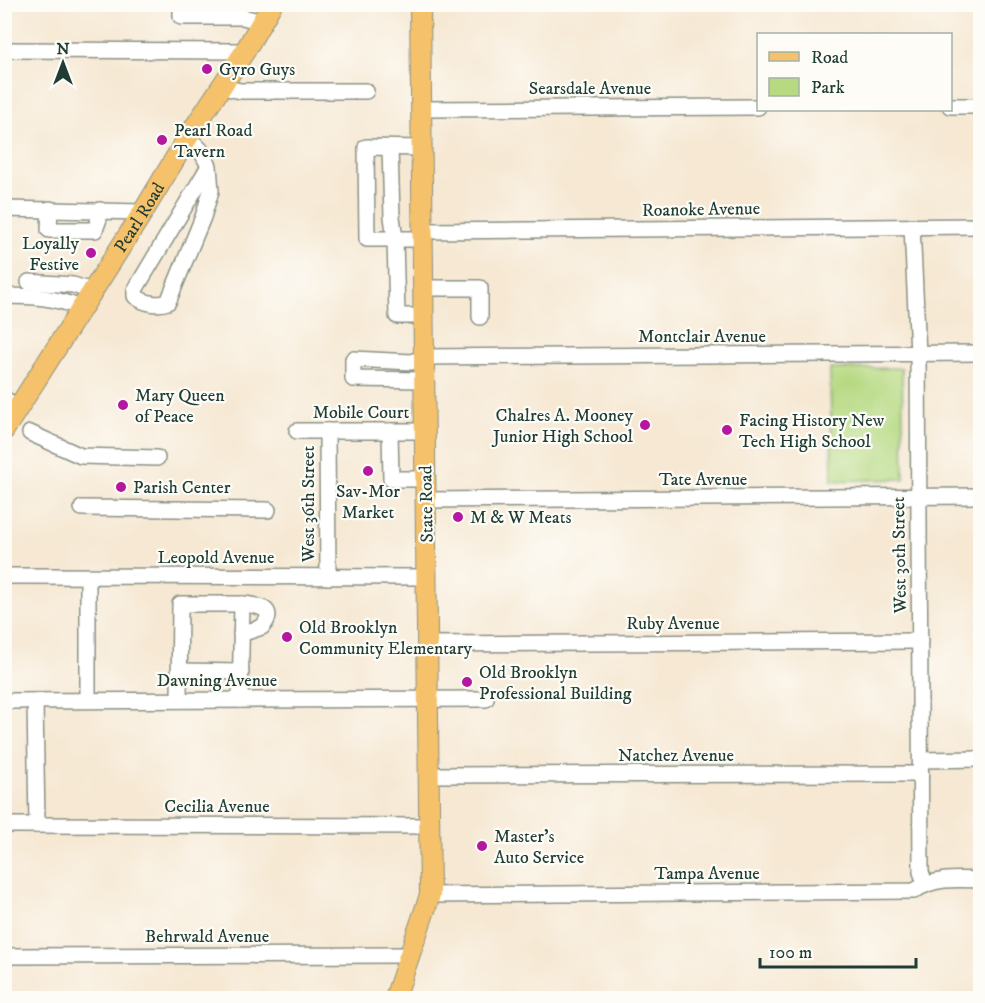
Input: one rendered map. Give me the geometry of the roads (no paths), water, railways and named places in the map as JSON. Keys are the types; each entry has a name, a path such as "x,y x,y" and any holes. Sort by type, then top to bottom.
{"main road":[{"name":"Pearl Road","path":"4,430 12,403 81,308 245,51 272,4"},
{"name":"State Road","path":"395,999 430,895 420,4"}],"street":[{"path":"181,4 181,16 243,17 262,22"},
{"path":"4,50 245,51"},
{"path":"222,87 241,91 366,91"},
{"path":"952,106 981,106"},
{"name":"Searsdale Avenue","path":"422,109 757,107"},
{"path":"188,137 200,149 209,166 211,191 203,217 168,302 161,304 140,300 135,296 135,290 209,166"},
{"name":"Roanoke Avenue","path":"390,148 366,147 367,239 395,239 422,235 981,226"},
{"path":"422,148 390,148 397,316 423,316"},
{"path":"4,209 143,212"},
{"path":"50,209 49,230 94,230 100,210"},
{"name":"West 30th Street","path":"912,226 918,354 921,872 925,883"},
{"path":"29,282 73,285 92,291"},
{"path":"423,288 480,288 480,317"},
{"path":"4,296 38,296 81,308"},
{"name":"Montclair Avenue","path":"424,380 353,379 353,359 412,362 423,357 981,353"},
{"name":"West 36th Street","path":"327,430 328,577"},
{"name":"Mobile Court","path":"297,431 425,431"},
{"path":"390,431 391,479 426,479"},
{"path":"30,433 81,456 157,458"},
{"name":"Tate Avenue","path":"426,500 981,496"},
{"path":"82,508 268,510"},
{"name":"Leopold Avenue","path":"4,576 427,577"},
{"path":"88,577 88,700"},
{"path":"179,700 180,604 261,606 267,616 261,627 241,634"},
{"path":"240,700 242,604"},
{"name":"Ruby Avenue","path":"428,644 920,641"},
{"path":"179,671 241,672"},
{"name":"Dawning Avenue","path":"4,701 486,699"},
{"path":"34,701 37,825"},
{"name":"Natchez Avenue","path":"430,775 921,767 981,759"},
{"name":"Cecilia Avenue","path":"4,825 430,826"},
{"name":"Tampa Avenue","path":"430,895 914,891 925,883 941,879 981,880"},
{"name":"Behrwald Avenue","path":"4,956 409,955"}],"place":[{"name":"Gyro Guys","path":"207,69"},
{"name":"Pearl Road Tavern","path":"162,140"},
{"name":"Loyally Festive","path":"91,253"},
{"name":"Mary Queen of Peace","path":"123,405"},
{"name":"Chalres A. Mooney Junior High School","path":"645,425"},
{"name":"Facing History New Tech High School","path":"727,430"},
{"name":"Sav-Mor Market","path":"368,471"},
{"name":"Parish Center","path":"121,487"},
{"name":"M & W Meats","path":"458,517"},
{"name":"Old Brooklyn Community Elementary","path":"287,637"},
{"name":"Old Brooklyn Professional Building","path":"467,682"},
{"name":"Master's Auto Service","path":"482,846"}]}
